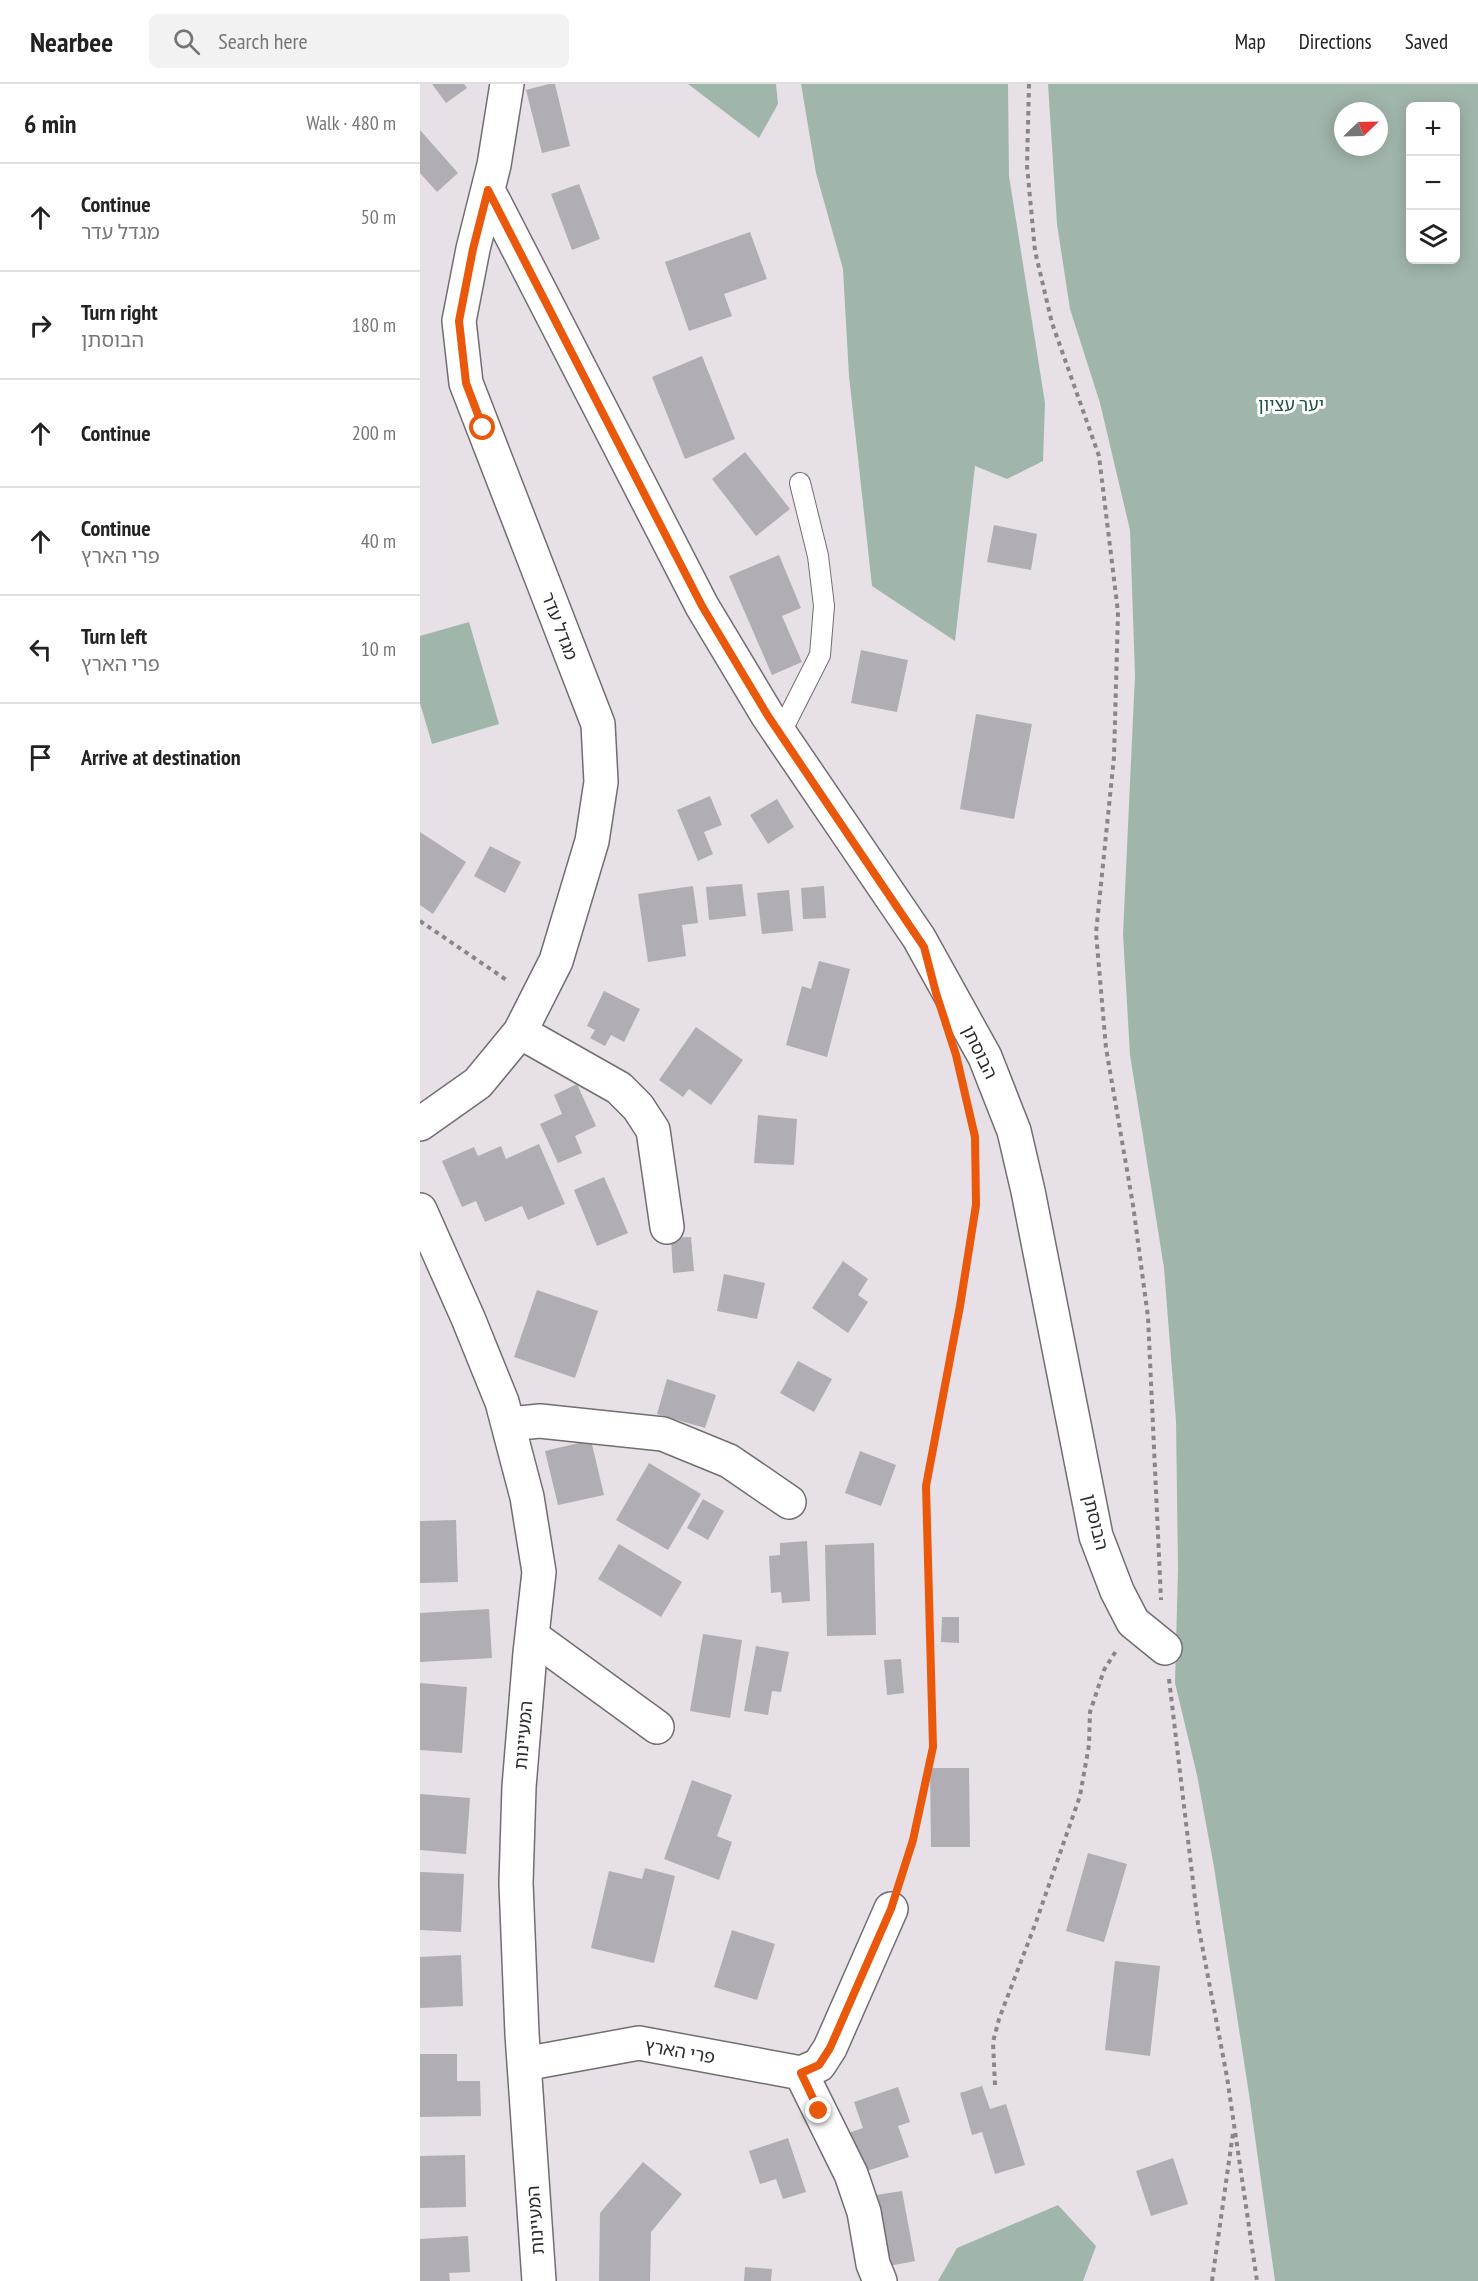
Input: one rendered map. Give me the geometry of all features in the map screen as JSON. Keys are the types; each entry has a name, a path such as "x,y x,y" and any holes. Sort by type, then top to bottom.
{"street":[{"name":"מגדל עדר","path":"420,1124 478,1083 520,1032 556,962 592,840 600,782 598,724 466,383 459,321 473,249 494,165 507,84"},
{"name":"הבוסתן","path":"488,190 702,606 780,734 919,938 989,1068 1014,1131 1029,1191 1096,1536 1117,1591 1133,1622 1165,1648"},
{"path":"520,1032 619,1088 638,1107 652,1130 667,1227"},
{"name":"המעיינות","path":"420,1210 473,1328 502,1402 527,1497 539,1572 519,1787 516,1883 524,2064 539,2281"},
{"path":"508,1424 540,1421 663,1434 729,1461 789,1502"},
{"path":"532,1636 657,1727"},
{"path":"880,2281 873,2264 864,2212 851,2174 801,2073 819,2065 830,2048 891,1909"},
{"name":"פרי הארץ","path":"524,2064 639,2043 801,2073"}],"lane":[{"path":"780,734 820,655 824,606 818,556 800,483"}],"path":[{"path":"1029,84 1027,166 1035,251 1052,323 1099,456 1118,612 1114,757 1096,933 1106,1048 1133,1205 1148,1317 1165,1648 1198,1924 1227,2077 1257,2281"},
{"path":"420,921 536,1000"},
{"path":"891,1909 913,1840 933,1747 926,1486 960,1306 976,1205 975,1137 969,1113"},
{"path":"996,2085 993,2042 999,2019 1080,1796 1089,1745 1090,1712 1104,1670 1133,1622"},
{"path":"1212,2281 1234,2127"}],"green space":[{"path":"688,84 776,84 778,104 759,138"},
{"path":"801,84 1008,84 1009,176 1045,403 1043,461 1007,479 975,466 955,641 872,586 849,376 843,269 816,173"},
{"name":"יער עציון","path":"1048,84 1478,84 1478,2281 1275,2281 1214,1867 1197,1775 1175,1683 1178,1569 1176,1421 1164,1268 1130,1055 1123,934 1135,675 1130,530 1100,403 1070,309 1057,224"},
{"path":"469,622 499,724 432,744 420,703 420,636"},
{"path":"1058,2205 1096,2246 1083,2281 938,2281 957,2248"}],"building":[{"path":"432,84 464,84 467,88 446,103"},
{"path":"555,84 570,146 542,153 526,90"},
{"path":"420,130 458,173 437,192 420,173"},
{"path":"579,184 600,239 572,250 551,194"},
{"path":"750,232 767,279 724,294 732,316 689,331 665,262"},
{"path":"702,356 735,439 685,459 652,377"},
{"path":"745,452 790,509 756,536 712,479"},
{"path":"994,525 1037,534 1031,570 987,562"},
{"path":"779,555 801,608 782,616 802,662 772,675 729,576"},
{"path":"861,650 908,660 897,712 851,703"},
{"path":"976,714 1032,724 1014,819 960,809"},
{"path":"710,796 722,825 704,832 713,854 698,861 677,810"},
{"path":"777,799 794,827 768,844 750,815"},
{"path":"420,832 466,862 433,914 420,905"},
{"path":"490,846 521,862 505,893 474,876"},
{"path":"742,884 746,916 709,920 706,887"},
{"path":"693,886 698,923 682,925 686,956 648,962 638,894"},
{"path":"824,886 826,918 803,919 801,888"},
{"path":"789,890 793,931 762,934 757,893"},
{"path":"819,961 850,969 827,1057 786,1045 802,986 811,989"},
{"path":"604,991 640,1009 624,1042 611,1035 605,1046 590,1038 595,1030 587,1026"},
{"path":"696,1027 743,1060 711,1105 689,1089 683,1097 659,1080"},
{"path":"577,1084 596,1126 575,1136 582,1153 558,1163 540,1124 562,1114 554,1095"},
{"path":"758,1115 797,1119 794,1165 754,1163"},
{"path":"539,1144 565,1204 528,1220 522,1206 485,1222 476,1201 462,1207 442,1161 474,1147 478,1156 501,1146 506,1159"},
{"path":"604,1177 628,1233 597,1246 574,1190"},
{"path":"691,1237 694,1271 673,1273 671,1238"},
{"path":"843,1261 868,1279 858,1295 868,1302 848,1333 812,1308"},
{"path":"724,1274 765,1283 757,1319 717,1311"},
{"path":"537,1290 598,1311 575,1378 514,1357"},
{"path":"798,1361 832,1379 814,1412 780,1393"},
{"path":"667,1379 716,1395 705,1428 657,1414"},
{"path":"591,1440 604,1495 558,1505 545,1451"},
{"path":"860,1451 896,1465 881,1506 845,1493"},
{"path":"649,1463 701,1494 668,1550 616,1520"},
{"path":"703,1499 724,1511 708,1540 687,1528"},
{"path":"456,1520 458,1582 420,1583 420,1521"},
{"path":"807,1541 810,1601 782,1603 781,1592 771,1593 769,1556 780,1555 780,1543"},
{"path":"874,1543 876,1635 827,1636 825,1545"},
{"path":"619,1544 682,1582 661,1617 598,1579"},
{"path":"489,1609 492,1658 420,1662 420,1613"},
{"path":"942,1617 959,1617 959,1643 941,1642"},
{"path":"703,1634 742,1640 730,1718 690,1711"},
{"path":"756,1646 789,1652 781,1692 772,1691 768,1715 744,1711"},
{"path":"901,1659 904,1693 887,1695 884,1660"},
{"path":"420,1683 467,1687 462,1753 420,1750"},
{"path":"930,1768 969,1768 970,1847 931,1847"},
{"path":"692,1780 732,1795 717,1836 732,1842 719,1880 664,1859"},
{"path":"420,1794 470,1798 466,1854 420,1850"},
{"path":"1088,1853 1127,1864 1104,1942 1066,1931"},
{"path":"645,1868 675,1876 654,1963 591,1948 609,1871 642,1879"},
{"path":"420,1872 464,1874 461,1932 420,1930"},
{"path":"732,1930 775,1944 757,2000 714,1987"},
{"path":"461,1955 463,2006 420,2008 420,1957"},
{"path":"1115,1961 1160,1966 1150,2056 1105,2050"},
{"path":"420,2054 457,2054 457,2081 480,2081 481,2116 420,2117"},
{"path":"982,2086 990,2109 1006,2104 1025,2165 995,2174 982,2132 972,2135 960,2093"},
{"path":"898,2087 910,2122 898,2126 909,2157 858,2174 845,2134 863,2128 854,2102"},
{"path":"788,2138 806,2192 783,2199 776,2179 760,2184 749,2151"},
{"path":"465,2155 466,2207 420,2208 420,2156"},
{"path":"1173,2158 1188,2204 1151,2216 1136,2171"},
{"path":"643,2162 682,2194 651,2232 650,2281 599,2281 600,2213"},
{"path":"902,2191 915,2261 889,2266 876,2195"},
{"path":"468,2236 470,2272 449,2273 450,2281 420,2281 420,2239"},
{"path":"745,2267 772,2269 771,2281 744,2281"}],"route":[{"path":"483,428 466,383 459,321 473,249 488,190 702,606 768,716 924,947 956,1055 975,1137 976,1205 960,1306 926,1486 933,1747 913,1840 891,1909 830,2048 819,2065 801,2073 819,2111"}]}
